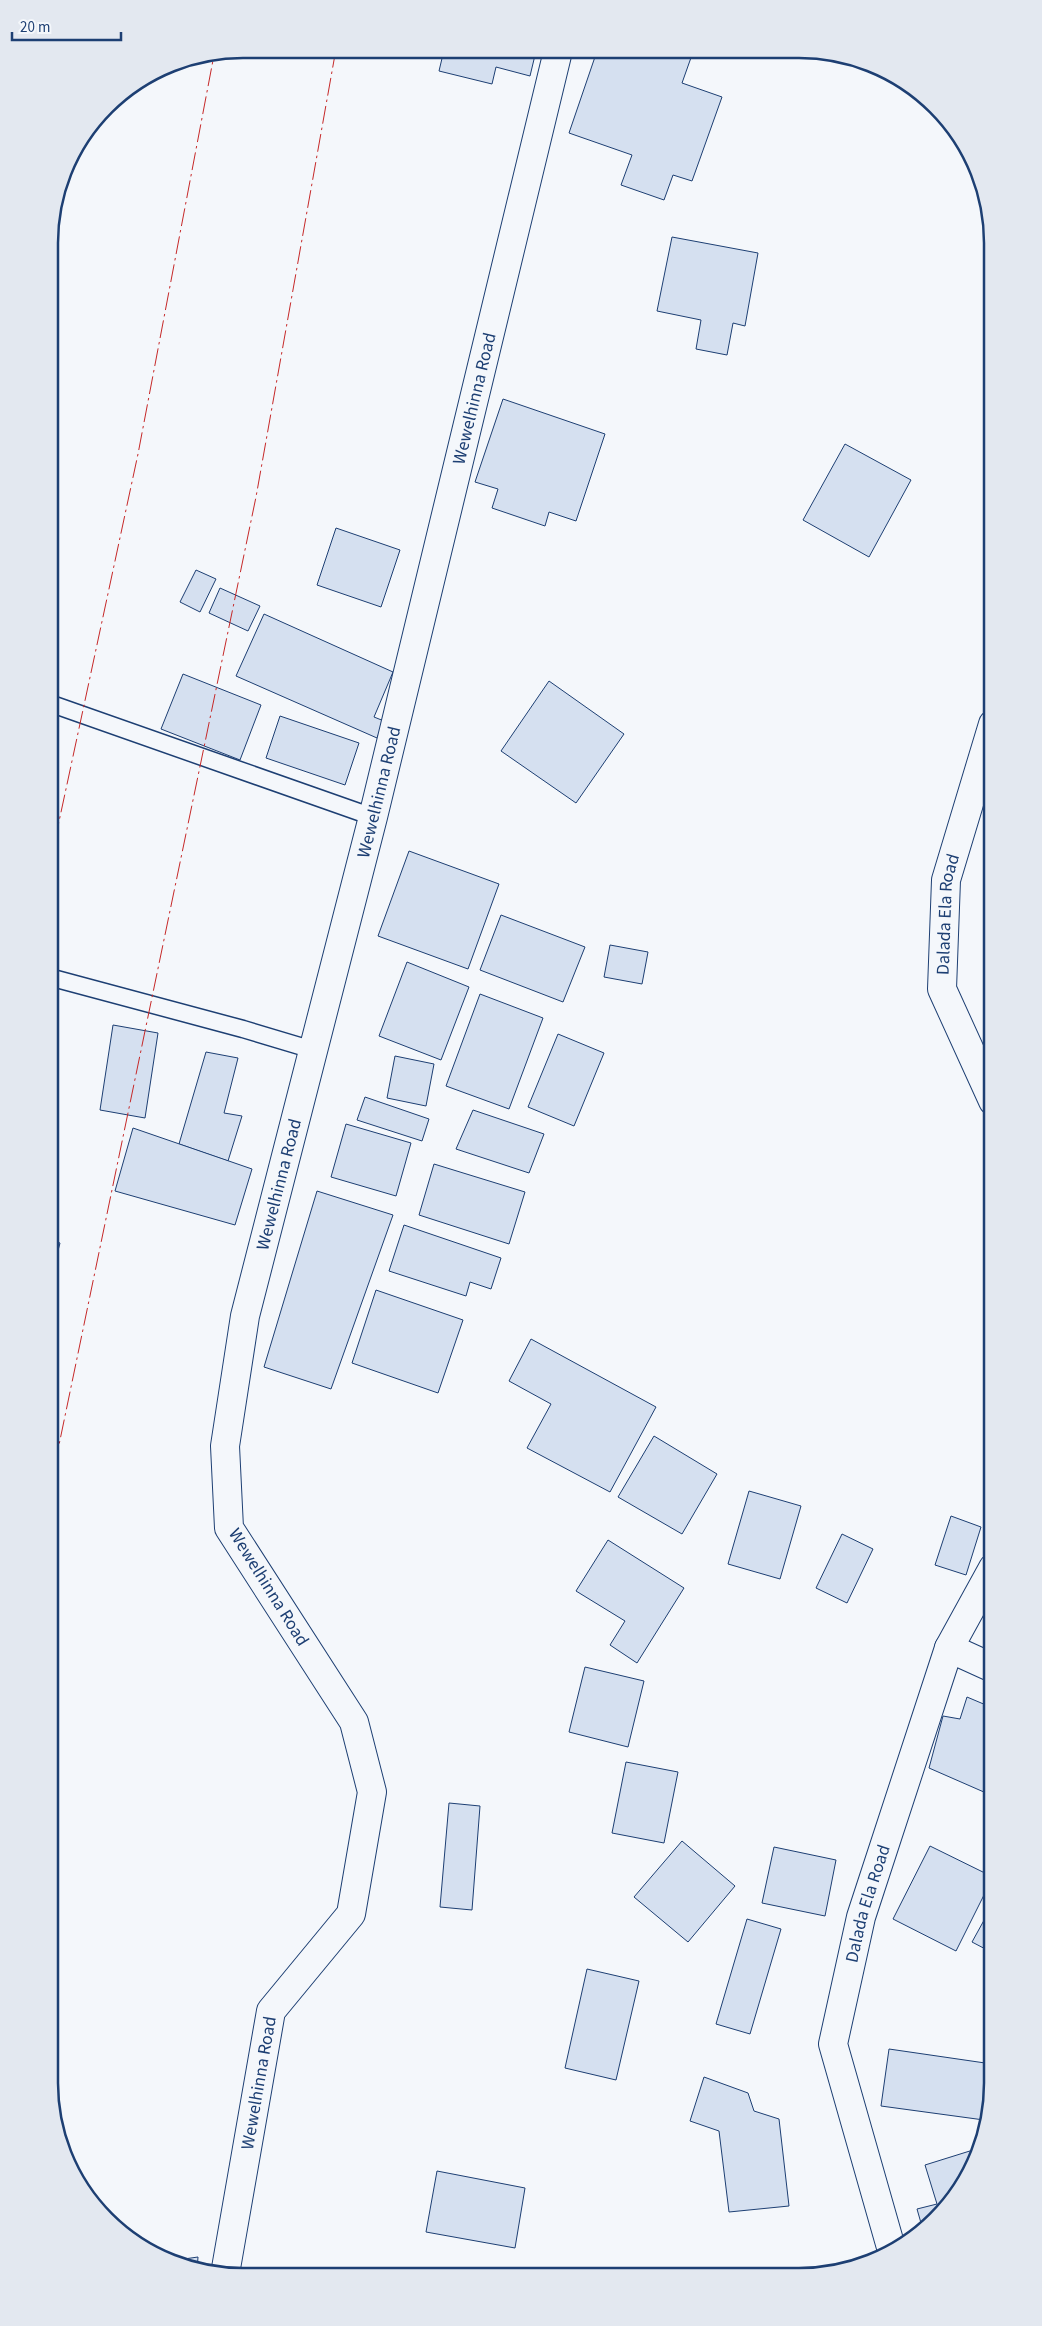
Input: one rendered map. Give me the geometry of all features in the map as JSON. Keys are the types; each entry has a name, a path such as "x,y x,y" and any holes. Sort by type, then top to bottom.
{"street":[{"name":"Wewelhinna Road","path":"226,2268 271,2011 351,1914 372,1792 354,1722 229,1528 225,1446 245,1316 373,817 556,58"},
{"name":"Dalada Ela Road","path":"984,754 946,880 942,989 984,1081"},
{"name":"Dalada Ela Road","path":"890,2245 833,2044 861,1917 949,1648 984,1584"},
{"path":"949,1648 984,1664"}],"lane":[{"path":"58,706 373,817"},
{"path":"58,979 243,1029 312,1050"}],"building":[{"path":"442,58 534,58 530,76 496,67 492,84 439,71"},
{"path":"595,58 691,58 682,83 722,97 692,181 673,175 664,200 621,185 632,155 569,133"},
{"path":"672,237 758,253 745,326 733,323 727,355 696,349 701,320 657,311"},
{"path":"503,399 605,434 576,521 549,512 545,526 492,508 498,489 475,482"},
{"path":"845,444 911,480 869,557 803,520"},
{"path":"336,528 400,550 381,607 317,585"},
{"path":"196,570 216,579 200,612 180,602"},
{"path":"220,588 260,606 248,631 209,613"},
{"path":"264,614 393,672 374,717 384,721 377,738 236,676"},
{"path":"183,674 261,705 240,760 161,729"},
{"path":"549,681 624,734 576,803 501,751"},
{"path":"280,716 359,743 345,785 266,758"},
{"path":"409,851 499,884 468,969 378,936"},
{"path":"501,915 585,947 563,1002 480,970"},
{"path":"610,945 648,952 642,984 604,977"},
{"path":"407,962 469,987 441,1060 379,1036"},
{"path":"480,994 543,1018 509,1109 446,1086"},
{"path":"113,1025 158,1033 145,1118 100,1110"},
{"path":"558,1034 604,1053 574,1126 528,1107"},
{"path":"206,1052 238,1058 224,1113 242,1116 228,1161 179,1144"},
{"path":"395,1056 434,1064 426,1106 387,1098"},
{"path":"365,1097 429,1119 422,1141 357,1120"},
{"path":"473,1110 544,1134 529,1173 456,1149"},
{"path":"346,1124 411,1143 396,1196 331,1177"},
{"path":"133,1128 252,1169 235,1225 115,1191"},
{"path":"434,1164 525,1192 509,1244 419,1215"},
{"path":"317,1191 393,1215 331,1389 264,1367"},
{"path":"404,1225 501,1258 491,1289 470,1282 466,1296 389,1271"},
{"path":"376,1290 463,1320 438,1393 352,1363"},
{"path":"531,1339 656,1407 610,1492 527,1448 551,1404 509,1381"},
{"path":"654,1436 717,1474 682,1534 618,1497"},
{"path":"749,1491 801,1506 780,1579 728,1564"},
{"path":"951,1516 981,1527 966,1575 935,1565"},
{"path":"842,1534 873,1549 847,1603 816,1588"},
{"path":"608,1540 684,1588 637,1663 610,1645 625,1621 576,1591"},
{"path":"585,1667 644,1681 628,1747 569,1732"},
{"path":"967,1697 984,1704 984,1792 929,1768 943,1716 960,1719"},
{"path":"626,1762 678,1772 664,1843 612,1833"},
{"path":"449,1803 480,1806 472,1910 440,1907"},
{"path":"682,1841 735,1886 688,1942 634,1897"},
{"path":"930,1846 984,1873 984,1895 956,1951 893,1919"},
{"path":"774,1847 836,1860 825,1916 762,1903"},
{"path":"747,1919 781,1929 750,2034 716,2024"},
{"path":"984,1920 984,1948 972,1942"},
{"path":"587,1969 639,1981 616,2080 565,2068"},
{"path":"889,2049 984,2063 984,2095 981,2120 881,2106"},
{"path":"704,2077 748,2093 754,2111 779,2119 789,2206 729,2212 719,2131 690,2121"},
{"path":"972,2150 960,2176 946,2196 921,2222 917,2209 937,2204 925,2165"},
{"path":"437,2171 525,2188 515,2248 426,2232"},
{"path":"198,2257 198,2263 183,2259"}],"power":[{"path":"58,1450 256,497 334,58"},
{"path":"58,826 138,454 213,60"}]}
